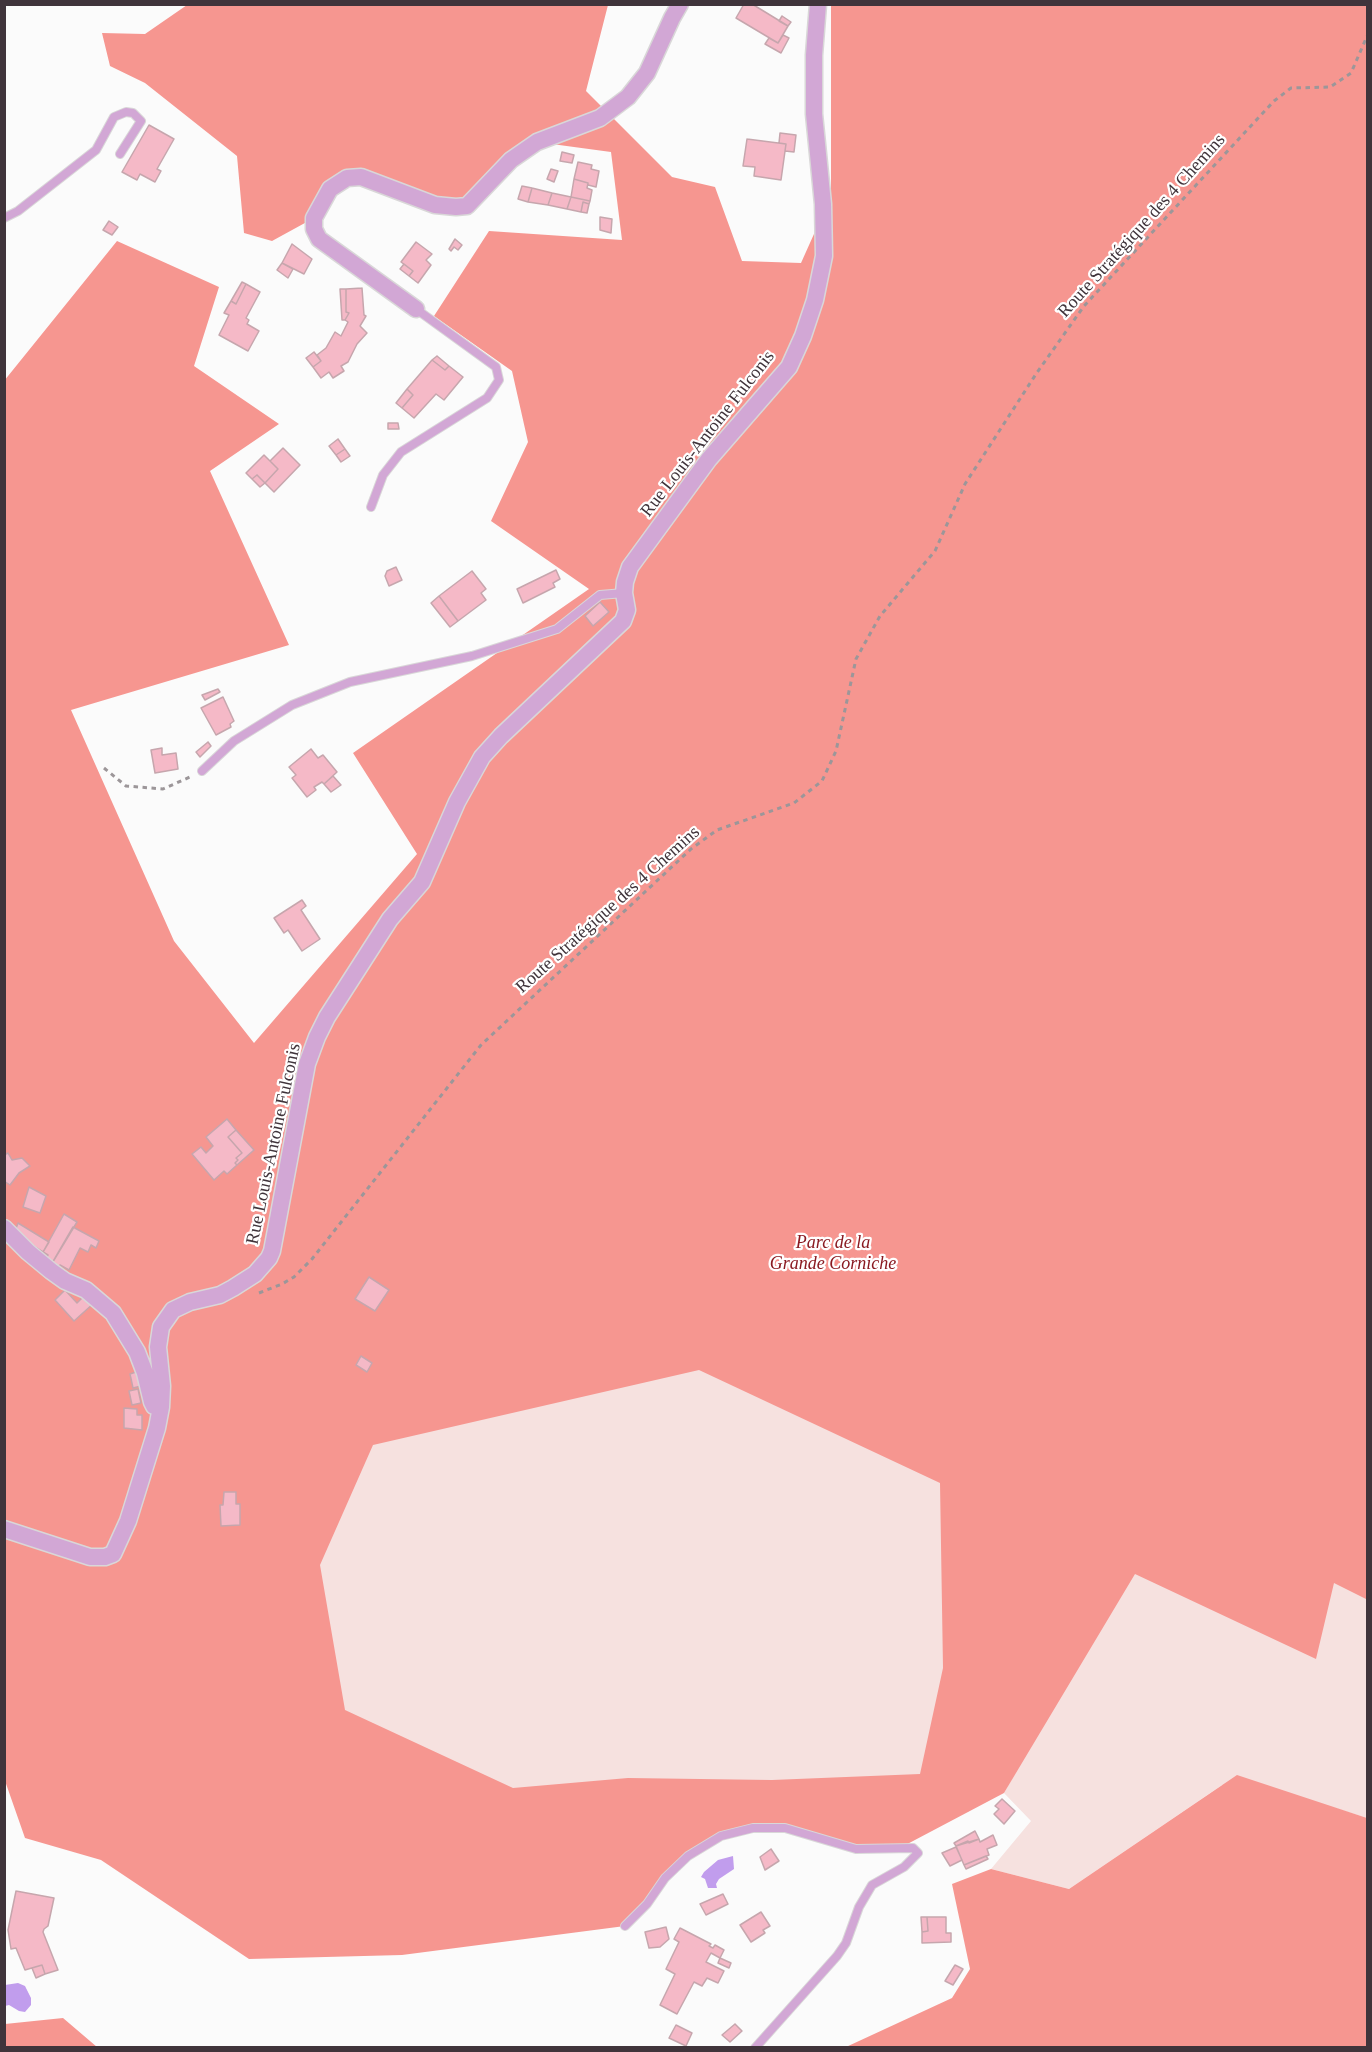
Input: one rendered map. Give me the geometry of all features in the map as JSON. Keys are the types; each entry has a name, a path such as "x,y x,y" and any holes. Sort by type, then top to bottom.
{"street":[{"path":"416,309 319,238 314,229 314,218 330,189 347,177 361,177 435,205 467,206 511,160 537,142 600,118 628,97 647,73 680,4"},
{"name":"Rue Louis-Antoine Fulconis","path":"4,1529 90,1557 105,1557 113,1554 128,1521 149,1459 161,1407 162,1386 158,1337 166,1317 182,1305 201,1298 220,1295 247,1280 261,1269 272,1251 307,1064 327,1017 390,919 422,882 457,802 482,757 501,736 622,621 627,610 624,593 630,567 709,459 789,367 803,336 815,300 824,256 823,204 814,114 814,55 818,4"},
{"path":"4,1228 51,1271 65,1281 86,1290 113,1313 137,1353 154,1406 161,1407"}],"lane":[{"path":"4,218 18,212 96,150 114,117 126,112 133,113 141,121 120,154"},
{"path":"371,507 383,476 401,452 487,398 499,380 496,367 416,309"},
{"path":"202,771 234,741 292,705 350,682 472,656 557,629 600,596 624,593"},
{"path":"625,1926 647,1904 665,1878 688,1856 721,1836 753,1828 785,1828 856,1849 913,1848 918,1853 904,1867 872,1885 859,1907 842,1950 755,2048"}],"path":[{"name":"Route Stratégique des 4 Chemins","path":"255,1293 282,1284 294,1277 312,1259 481,1045 691,849 717,830 794,803 822,781 836,751 856,660 875,625 935,551 965,484 1036,374 1084,306 1274,101 1292,88 1330,87 1350,74 1368,34"},
{"path":"104,768 126,786 163,789 202,771"}],"green space":[{"name":"Parc de la Grande Corniche","path":"187,5 608,5 586,91 672,177 715,187 742,261 801,263 831,196 831,5 1367,5 1368,1600 1334,1583 1316,1659 1135,1574 1004,1793 896,1850 856,1849 785,1828 753,1828 721,1836 688,1856 625,1926 402,1955 249,1959 101,1860 25,1838 4,1778 4,381 117,241 219,287 194,366 279,424 210,471 289,645 71,710 174,941 254,1043 417,854 353,753 589,589 491,521 528,442 512,371 434,316 489,231 622,240 611,152 537,142 467,206 347,178 314,218 272,241 244,233 237,156 145,83 110,66 102,33 145,34","holes":["699,1370 940,1483 943,1668 920,1774 772,1780 628,1778 513,1788 345,1710 320,1565 373,1445"]},
{"name":"Parc de la Grande Corniche","path":"1367,5 1367,1818 1332,1807 1222,1785 1069,1889 991,1869 1031,1821 1004,1793 1015,1773 261,1933 170,1450"},
{"path":"1237,1775 1367,1818 1367,2047 846,2047 952,1998 970,1969 952,1884 991,1869 1069,1889"},
{"path":"63,2018 97,2047 5,2047 5,2024"}],"shaded area":[{"path":"733,1856 734,1869 719,1879 716,1884 717,1888 708,1888 705,1879 701,1877 704,1872 718,1860"},
{"path":"18,1983 25,1986 31,1998 31,2005 25,2012 9,2005 5,2006 5,1985"}],"building":[{"path":"744,4 752,4 788,26 778,43 736,18"},
{"path":"782,16 791,22 788,26 779,21"},
{"path":"783,35 789,38 781,53 765,44 769,38 778,43"},
{"path":"149,125 174,139 157,169 161,171 155,182 140,174 137,180 122,172"},
{"path":"780,133 796,135 794,152 785,151 786,144 779,143"},
{"path":"747,139 786,144 781,180 754,176 755,167 743,166"},
{"path":"562,152 574,155 572,163 560,161"},
{"path":"578,162 592,165 591,169 599,171 596,187 574,179"},
{"path":"551,169 558,171 554,182 547,179"},
{"path":"574,179 588,183 587,188 592,190 590,201 571,197"},
{"path":"522,186 532,188 528,202 518,199"},
{"path":"532,188 552,193 548,205 528,202"},
{"path":"552,193 571,197 567,209 548,205"},
{"path":"571,197 590,201 589,204 583,202 581,212 567,209"},
{"path":"583,202 589,204 587,213 581,212"},
{"path":"600,217 612,219 611,233 600,230"},
{"path":"109,221 118,227 112,235 103,230"},
{"path":"455,239 462,245 458,250 454,247 451,251 449,249"},
{"path":"416,242 432,254 426,260 431,265 418,283 409,276 413,271 401,262"},
{"path":"292,244 312,259 304,274 282,263"},
{"path":"282,263 293,269 288,278 277,270"},
{"path":"404,264 413,271 409,276 400,269"},
{"path":"242,282 246,284 236,304 231,301"},
{"path":"246,284 260,292 246,318 249,320 247,324 259,331 248,351 219,335 229,315 224,313 231,301 236,304"},
{"path":"362,288 364,315 366,316 360,326 367,333 357,344 348,362 341,366 344,371 333,378 329,372 321,378 313,367 321,361 317,355 326,348 335,332 341,336 348,322 345,320 349,313 346,312 346,289"},
{"path":"340,289 346,289 346,312 349,313 345,320 342,320"},
{"path":"314,352 321,361 313,367 306,358"},
{"path":"437,356 449,366 445,370 432,360"},
{"path":"432,360 445,370 449,366 463,377 444,400 436,394 414,418 402,408 413,395 407,389"},
{"path":"407,389 413,395 402,408 396,403"},
{"path":"388,423 398,423 399,429 388,429"},
{"path":"338,439 345,449 336,455 329,446"},
{"path":"283,448 300,465 274,492 265,483 278,469 270,461"},
{"path":"345,449 350,456 341,462 336,455"},
{"path":"264,455 278,469 265,483 257,475 252,479 246,473"},
{"path":"257,475 265,483 260,487 252,479"},
{"path":"396,567 402,580 389,586 385,576 387,571"},
{"path":"556,570 560,579 553,583 555,587 523,603 517,589"},
{"path":"472,571 486,589 481,593 486,600 458,621 439,596"},
{"path":"439,596 458,621 450,627 431,603"},
{"path":"600,602 609,612 593,626 585,616"},
{"path":"218,689 220,692 205,700 202,695"},
{"path":"223,697 234,721 230,724 231,727 216,735 201,708"},
{"path":"208,742 211,746 200,757 196,752"},
{"path":"162,748 162,755 176,753 178,769 155,773 151,750"},
{"path":"311,749 318,758 323,755 337,772 324,784 322,782 314,787 316,790 307,797 292,778 296,775 289,767"},
{"path":"333,776 341,785 331,792 324,784"},
{"path":"302,900 306,906 301,910 320,939 302,951 288,930 284,933 274,918"},
{"path":"227,1119 236,1130 228,1137 242,1153 236,1158 237,1165 227,1174 224,1171 214,1180 192,1154 201,1147 206,1153 213,1146 206,1137"},
{"path":"236,1130 254,1150 237,1165 236,1158 242,1153 228,1137"},
{"path":"8,1153 12,1160 22,1158 30,1166 19,1173 10,1185 4,1181 4,1155"},
{"path":"29,1187 46,1196 40,1213 23,1207"},
{"path":"64,1214 77,1222 51,1265 45,1260 48,1255 43,1252"},
{"path":"18,1223 49,1242 43,1252 14,1234"},
{"path":"73,1227 99,1241 96,1248 91,1245 88,1252 80,1248 69,1270 60,1265 57,1270 51,1265"},
{"path":"369,1277 389,1290 375,1311 355,1299"},
{"path":"65,1290 77,1303 86,1294 94,1303 74,1321 55,1300"},
{"path":"361,1356 372,1363 367,1372 356,1365"},
{"path":"136,1372 141,1386 133,1388 130,1374"},
{"path":"138,1389 141,1403 132,1405 129,1391"},
{"path":"124,1408 137,1409 137,1415 142,1415 142,1430 124,1428"},
{"path":"224,1492 236,1492 236,1504 240,1504 240,1525 221,1526 220,1505 223,1505"},
{"path":"1002,1799 1015,1811 1004,1824 994,1814 999,1809 995,1806"},
{"path":"975,1831 979,1839 956,1846 954,1843"},
{"path":"993,1835 997,1845 987,1849 989,1855 964,1865 956,1846 979,1839 980,1842"},
{"path":"956,1847 962,1860 950,1866 942,1853"},
{"path":"771,1849 779,1861 765,1870 760,1857"},
{"path":"986,1856 988,1859 966,1869 964,1865"},
{"path":"16,1891 54,1898 48,1926 43,1932 58,1970 45,1974 42,1965 25,1970 16,1948 11,1949 8,1930"},
{"path":"723,1894 728,1904 706,1915 700,1904"},
{"path":"761,1912 770,1926 763,1930 765,1933 751,1942 740,1925"},
{"path":"921,1917 927,1917 928,1931 922,1932"},
{"path":"927,1917 946,1917 946,1933 951,1933 951,1942 922,1943 922,1932 928,1931"},
{"path":"666,1927 669,1939 660,1947 649,1948 645,1932"},
{"path":"680,1928 711,1944 709,1946 713,1948 715,1945 724,1950 720,1958 711,1953 706,1962 724,1971 718,1983 707,1978 702,1986 694,1982 677,2014 660,2005 675,1974 666,1969 679,1942 674,1939"},
{"path":"720,1958 731,1963 729,1968 718,1963"},
{"path":"42,1965 45,1974 36,1978 32,1968"},
{"path":"955,1965 963,1969 953,1985 945,1981"},
{"path":"735,2024 742,2031 730,2042 722,2035"},
{"path":"676,2025 692,2033 686,2046 669,2038"}]}
